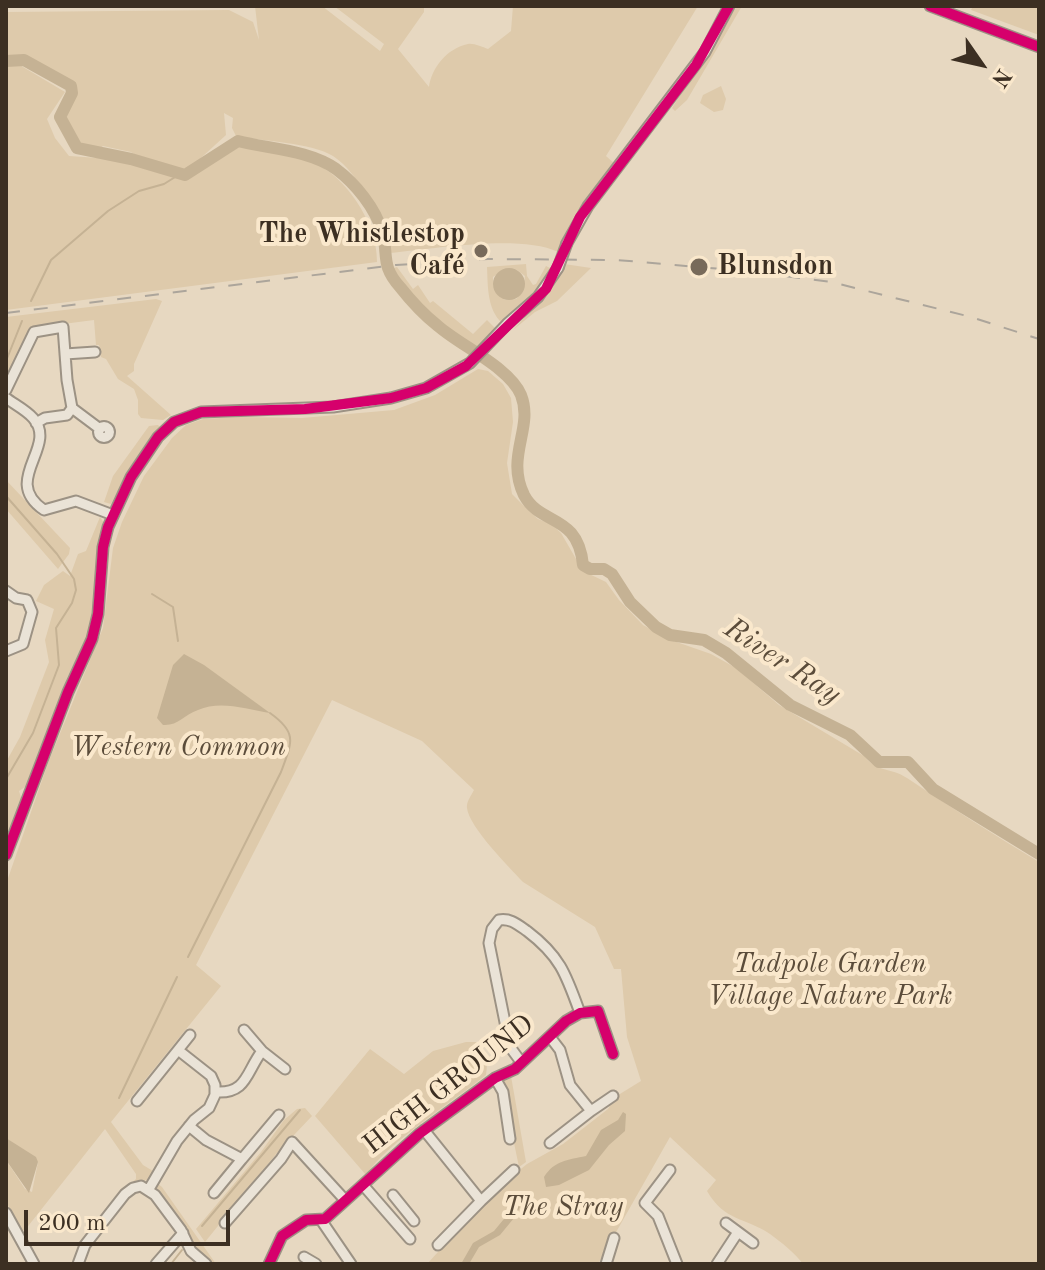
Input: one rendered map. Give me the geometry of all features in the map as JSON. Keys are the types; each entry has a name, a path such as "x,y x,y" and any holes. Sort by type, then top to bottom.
{"street":[{"path":"6,855 63,704 92,639 98,614 103,547 113,515 131,477 152,444 182,418 214,410 296,410 380,401 426,388 466,366 543,292 558,268 584,212 705,52 729,6"},
{"path":"930,6 1039,47"},
{"path":"6,390 34,332 63,327 72,408 67,415 45,418 36,423"},
{"path":"65,354 95,352"},
{"path":"6,398 36,423 38,445 28,465 24,488 26,494 44,510 74,500 113,515"},
{"path":"72,408 100,429"},
{"path":"6,591 16,598 27,600 32,612 23,644 6,651"},
{"path":"521,1062 510,1047 489,943 492,929 499,920 513,921 549,949 561,966 580,1013 593,1010 599,1013 613,1054"},
{"name":"HIGH GROUND","path":"269,1264 282,1236 306,1220 321,1220 424,1130 495,1078 515,1069 566,1021 580,1013"},
{"path":"244,1030 251,1042 285,1069"},
{"path":"137,1101 190,1035"},
{"path":"550,1037 560,1050 570,1085 591,1111"},
{"path":"149,1189 173,1147 210,1106 216,1092 209,1073 178,1050"},
{"path":"216,1092 236,1090 262,1051"},
{"path":"495,1078 504,1095 510,1139"},
{"path":"550,1143 613,1096"},
{"path":"214,1193 279,1115"},
{"path":"189,1126 206,1140 242,1159"},
{"path":"424,1130 481,1201"},
{"path":"225,1223 294,1139 345,1200"},
{"path":"438,1245 514,1170"},
{"path":"670,1170 641,1200 658,1216 677,1264"},
{"name":"HIGH GROUND","path":"363,1185 410,1239"},
{"path":"78,1264 85,1245 128,1191 139,1186 149,1189 183,1233 191,1251 206,1264"},
{"name":"HIGH GROUND","path":"393,1195 414,1221"},
{"path":"392,1219 404,1209"},
{"path":"6,1213 34,1264"},
{"path":"321,1220 351,1264"},
{"path":"726,1223 753,1243"},
{"path":"717,1264 738,1232"},
{"path":"156,1264 183,1233"},
{"path":"606,1264 614,1238"},
{"path":"304,1257 316,1264"}],"green space":[{"path":"255,6 322,6 380,51 384,44 334,6 424,6 424,12 398,49 429,87 437,67 453,50 470,44 488,49 511,31 513,6 698,6 606,156 616,165 558,252 542,247 500,243 390,253 385,250 385,233 379,214 355,178 338,160 313,148 236,136 232,128 233,118 224,113 226,135 191,167 181,170 131,152 103,146 99,149 78,146 62,117 76,88 23,56 6,56 6,12 229,10 253,22 259,40"},
{"path":"734,6 742,6 687,100 675,111 672,108 712,47"},
{"path":"973,6 1039,6 1039,35 971,10"},
{"path":"18,64 65,92 47,119 55,138 69,156 113,159 183,177 239,144 306,159 320,166 345,187 365,216 372,231 377,262 6,310 6,66"},
{"path":"721,86 726,99 723,110 714,112 700,103 703,95"},
{"path":"526,264 527,276 533,285 546,266 552,269 532,300 502,323 491,304 487,267","holes":["504,269 517,270 525,276 523,292 516,299 505,300 493,286 493,277"]},
{"path":"564,264 591,268 557,301 535,312 513,330 546,294"},
{"path":"397,267 413,289 418,285 430,303 433,301 473,334 487,320 497,330 477,347 470,347 407,291 391,269"},
{"path":"156,299 162,301 134,364 134,371 127,376 171,415 163,420 141,418 138,414 134,389 118,379 106,359 101,357 99,345 96,345 94,320 40,327 6,382 6,317"},
{"name":"Tadpole Garden Village Nature Park","path":"478,369 488,371 503,384 511,398 513,422 507,463 512,494 538,519 551,524 561,533 583,571 606,582 643,625 736,668 779,705 879,768 907,778 1039,862 1039,1264 803,1264 770,1234 721,1208 707,1191 716,1180 670,1137 598,1264 427,1264 511,1177 527,1164 563,1144 608,1109 615,1097 641,1081 627,1037 621,969 614,969 595,927 523,882 509,867 469,816 467,804 474,790 422,741 332,700 196,965 221,986 111,1122 143,1165 153,1171 148,1180 131,1183 136,1179 136,1174 105,1129 25,1230 19,1230 8,1204 6,1160 25,1189 32,1192 38,1162 6,1138 6,884 48,763 103,628 113,548 144,476 172,438 186,425 203,419 302,418 394,410 435,395"},
{"path":"149,426 160,427 130,469 111,504 104,502 113,476"},
{"path":"6,480 70,548 58,569 6,509"},
{"path":"100,517 104,523 98,555 93,624 67,678 37,768 19,791 23,804 6,849 6,762 20,737 49,662 45,640 54,609 36,601 44,585 63,571 70,576 78,554 86,551"},
{"path":"478,1042 483,1049 487,1061 486,1075 405,1136 366,1175 315,1116 370,1049 404,1074 433,1051"},
{"path":"511,1076 526,1162 519,1167 501,1080"},
{"path":"305,1108 312,1116 277,1153 205,1242 196,1229 284,1120 297,1109"},
{"path":"157,1183 216,1264 210,1264 195,1250 155,1190"}],"shaded area":[{"path":"509,268 521,272 525,284 521,296 509,300 497,296 493,284 497,272"},
{"path":"184,654 270,713 233,706 206,707 173,724 163,725 157,718 173,665"},
{"path":"623,1112 626,1114 625,1131 589,1170 559,1185 546,1187 544,1177 548,1171 562,1162 586,1156 601,1130 618,1120"},
{"path":"6,1138 36,1157 38,1162 29,1193 6,1160"},
{"path":"518,1202 521,1205 514,1218 500,1235 479,1247 469,1264 461,1264 473,1243 494,1231"}],"waterway":[{"name":"River Ray","path":"6,61 24,60 71,86 72,93 60,117 77,148 131,159 185,175 238,141 301,154 336,169 351,182 375,214 382,231 390,272 404,292 433,322 496,367 515,385 524,407 517,468 524,495 539,512 558,522 574,536 583,565 590,569 604,569 612,574 630,602 656,627 670,635 704,640 726,653 790,705 850,735 879,762 908,762 933,789 1039,854"},
{"path":"31,301 51,260 108,211 139,191 164,184 180,174"},
{"path":"6,361 22,321"},
{"path":"6,496 57,554 74,579 76,590 72,603 56,628 59,665 33,733 6,779"},
{"path":"152,594 173,607 178,641"},
{"path":"188,957 288,753 289,733 270,713"},
{"path":"119,1098 177,977"},
{"path":"202,1226 300,1110"},
{"path":"171,1264 182,1250"}],"railway":[{"path":"6,313 396,265 488,259 617,260 831,282 971,317 1039,339"}],"cycle path":[{"path":"6,855 68,692 92,639 98,614 103,547 108,527 131,477 158,437 174,422 201,412 305,409 391,398 426,388 466,366 546,289 580,217 696,65 729,6"},
{"path":"930,6 1039,47"},
{"path":"269,1264 282,1236 306,1220 325,1219 419,1134 495,1078 515,1069 566,1021 580,1013 598,1011 613,1054"}],"place":[{"name":"The Whistlestop Café","path":"481,251"},
{"name":"Blunsdon","path":"699,267"}],"park label":[{"name":"Western Common","path":"178,748"},
{"name":"The Stray","path":"563,1208"}]}
